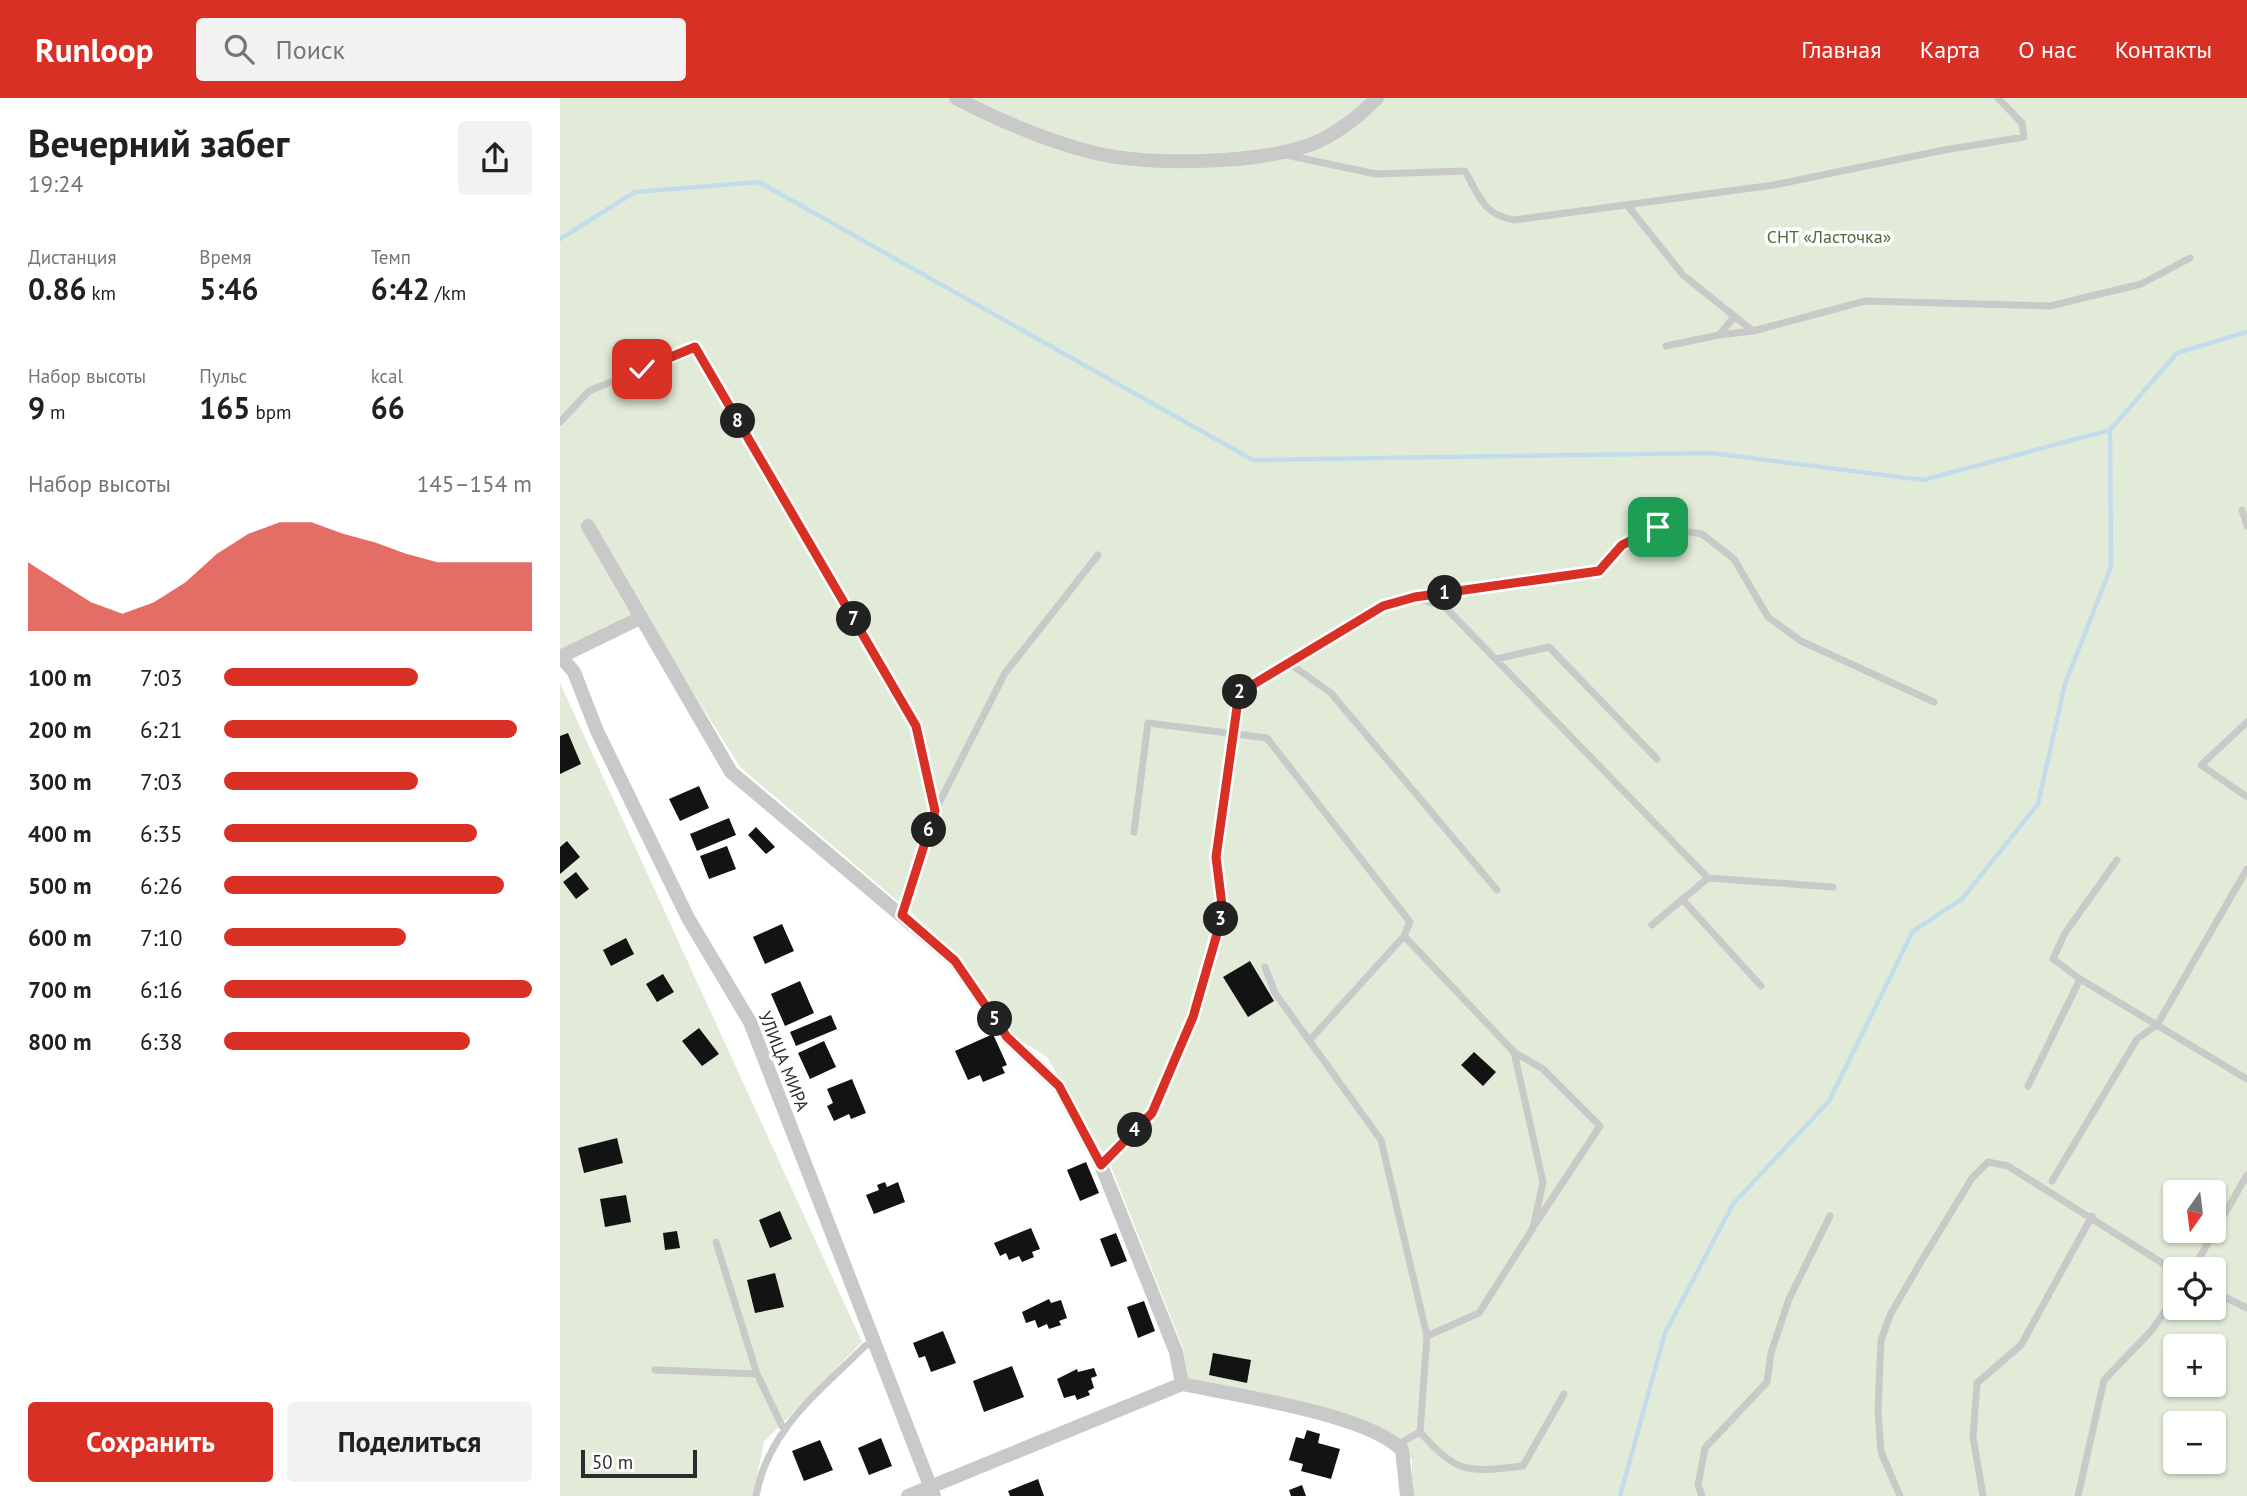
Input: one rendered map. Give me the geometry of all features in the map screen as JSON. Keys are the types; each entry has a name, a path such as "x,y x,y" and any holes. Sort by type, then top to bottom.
{"street":[{"path":"956,98 1053,141 1097,153 1148,162 1275,153 1312,144 1356,120 1377,98"},
{"path":"587,526 731,772 955,961 1007,1037 1059,1086 1101,1165 1176,1352 1182,1384"},
{"path":"561,657 640,618"},
{"name":"УЛИЦА МИРА","path":"561,657 575,672 597,731 688,918 750,1022 872,1343 932,1491"},
{"path":"908,1496 932,1491 1182,1384 1332,1416 1397,1446 1402,1450 1406,1469 1407,1496"}],"lane":[{"path":"1275,153 1376,174 1465,171 1478,200 1500,218 1514,220 1774,185 1944,150 2024,137 2022,123 1998,98"},
{"path":"1627,205 1683,275 1753,331"},
{"path":"1666,346 1753,331 1865,301 2050,306 2141,284 2190,258"},
{"path":"1719,335 1735,316"},
{"path":"560,422 589,391 695,347 916,726 935,811"},
{"path":"2242,510 2247,526"},
{"path":"1101,1165 1152,1113 1193,1017 1223,913 1216,857 1239,693 1383,606 1415,597 1599,571 1622,545 1658,527 1702,534 1734,559 1768,617 1801,640 1934,702"},
{"path":"902,915 935,811 1005,673 1098,555"},
{"path":"1415,597 1446,607 1708,878 1833,887"},
{"path":"1496,659 1549,647 1657,759"},
{"path":"1289,663 1331,693 1497,890"},
{"path":"2247,722 2201,765 2247,797"},
{"path":"1134,832 1148,723 1267,738 1410,922 1404,936 1309,1041"},
{"path":"2117,860 2065,933 2053,959 2080,979 2247,1079"},
{"path":"2052,1181 2137,1039 2157,1025 2247,869"},
{"path":"1652,925 1708,878"},
{"path":"1682,899 1761,986"},
{"path":"1404,936 1514,1052 1543,1069 1600,1126 1479,1313 1427,1336"},
{"path":"1265,967 1275,993 1381,1140 1427,1336 1420,1432 1445,1460 1475,1471 1523,1466 1563,1394"},
{"path":"2028,1086 2080,979"},
{"path":"1514,1052 1543,1182 1533,1228"},
{"path":"1900,1496 1881,1452 1878,1411 1881,1340 1890,1315 1972,1178 1988,1162 2008,1166 2092,1216 2163,1263"},
{"path":"2200,1257 2247,1175"},
{"path":"1702,1496 1698,1485 1705,1448 1767,1382 1771,1353 1790,1298 1830,1216"},
{"path":"1983,1496 1973,1437 1977,1383 2021,1345 2092,1216"},
{"path":"716,1242 757,1374 783,1428"},
{"path":"2226,1298 2247,1308"},
{"path":"2078,1496 2104,1380 2152,1330 2163,1314"},
{"path":"756,1496 760,1471 783,1428 865,1346 872,1343"},
{"path":"655,1370 757,1374"},
{"path":"1397,1446 1420,1432"}],"green space":[{"name":"СНТ «Ласточка»","path":"560,98 2247,98 2247,1496 1412,1496 1412,1460 1395,1438 1187,1379 1183,1348 1110,1164 1047,1057 1013,1036 958,957 915,916 740,767 642,611 560,654"},
{"path":"560,683 862,1342 764,1442 753,1496 560,1496"}],"building":[{"path":"568,733 581,764 560,774 560,736"},
{"path":"699,786 709,808 680,821 669,799"},
{"path":"729,818 736,835 697,851 690,834"},
{"path":"756,827 775,847 766,854 748,835"},
{"path":"567,841 580,857 560,874 560,847"},
{"path":"727,846 736,869 709,879 700,856"},
{"path":"576,872 589,889 576,899 563,882"},
{"path":"782,924 794,951 765,964 753,937"},
{"path":"626,938 634,954 611,966 603,950"},
{"path":"1250,961 1274,1001 1248,1017 1223,977"},
{"path":"663,974 674,992 657,1002 646,984"},
{"path":"800,981 814,1013 785,1026 771,994"},
{"path":"831,1015 837,1029 796,1046 790,1032"},
{"path":"699,1028 719,1054 702,1066 682,1041"},
{"path":"993,1034 1007,1065 1002,1067 1005,1073 983,1082 980,1075 968,1080 955,1051"},
{"path":"824,1041 836,1067 810,1079 798,1053"},
{"path":"1474,1052 1496,1072 1483,1086 1461,1065"},
{"path":"852,1079 866,1113 851,1119 849,1114 834,1121 827,1106 833,1103 827,1089"},
{"path":"617,1138 623,1163 584,1173 578,1148"},
{"path":"1086,1162 1099,1193 1080,1201 1067,1170"},
{"path":"885,1182 887,1187 898,1182 905,1202 874,1214 866,1195 879,1190 877,1185"},
{"path":"626,1195 631,1222 605,1227 600,1199"},
{"path":"780,1211 792,1239 770,1248 759,1220"},
{"path":"1031,1228 1040,1249 1032,1252 1034,1257 1022,1262 1019,1256 1009,1260 1006,1253 1000,1256 994,1243"},
{"path":"677,1231 680,1248 665,1250 663,1233"},
{"path":"1116,1233 1127,1261 1111,1267 1100,1239"},
{"path":"775,1273 784,1307 755,1313 747,1280"},
{"path":"1049,1299 1051,1303 1061,1300 1067,1318 1059,1321 1061,1325 1049,1329 1047,1324 1038,1328 1035,1320 1026,1323 1022,1312"},
{"path":"1144,1301 1155,1331 1138,1338 1127,1307"},
{"path":"943,1331 956,1363 931,1372 925,1356 919,1358 913,1343"},
{"path":"1213,1353 1251,1360 1247,1383 1209,1375"},
{"path":"1012,1366 1024,1397 984,1412 973,1381"},
{"path":"1094,1368 1097,1376 1091,1378 1094,1388 1088,1391 1090,1395 1077,1400 1075,1395 1064,1398 1057,1379 1077,1369 1078,1372"},
{"path":"1307,1430 1320,1434 1318,1443 1340,1449 1331,1479 1301,1471 1303,1464 1289,1460 1296,1437 1304,1439"},
{"path":"881,1438 892,1466 869,1475 858,1448"},
{"path":"820,1440 833,1470 804,1481 792,1451"},
{"path":"1038,1479 1044,1496 1010,1496 1008,1491"},
{"path":"1302,1485 1306,1496 1291,1496 1289,1490"}],"waterway":[{"path":"560,239 635,192 759,182 1253,460 1711,453 1923,480 2110,430 2177,353 2247,332"},
{"path":"1620,1496 1665,1333 1733,1204 1829,1101 1913,931 1962,899 2038,804 2065,684 2111,567 2110,430"}],"route":[{"path":"642,369 695,347 916,726 935,811 902,915 955,961 1007,1037 1059,1086 1101,1165 1152,1113 1193,1017 1223,913 1216,857 1239,693 1383,606 1415,597 1599,571 1622,545 1658,527"}]}
